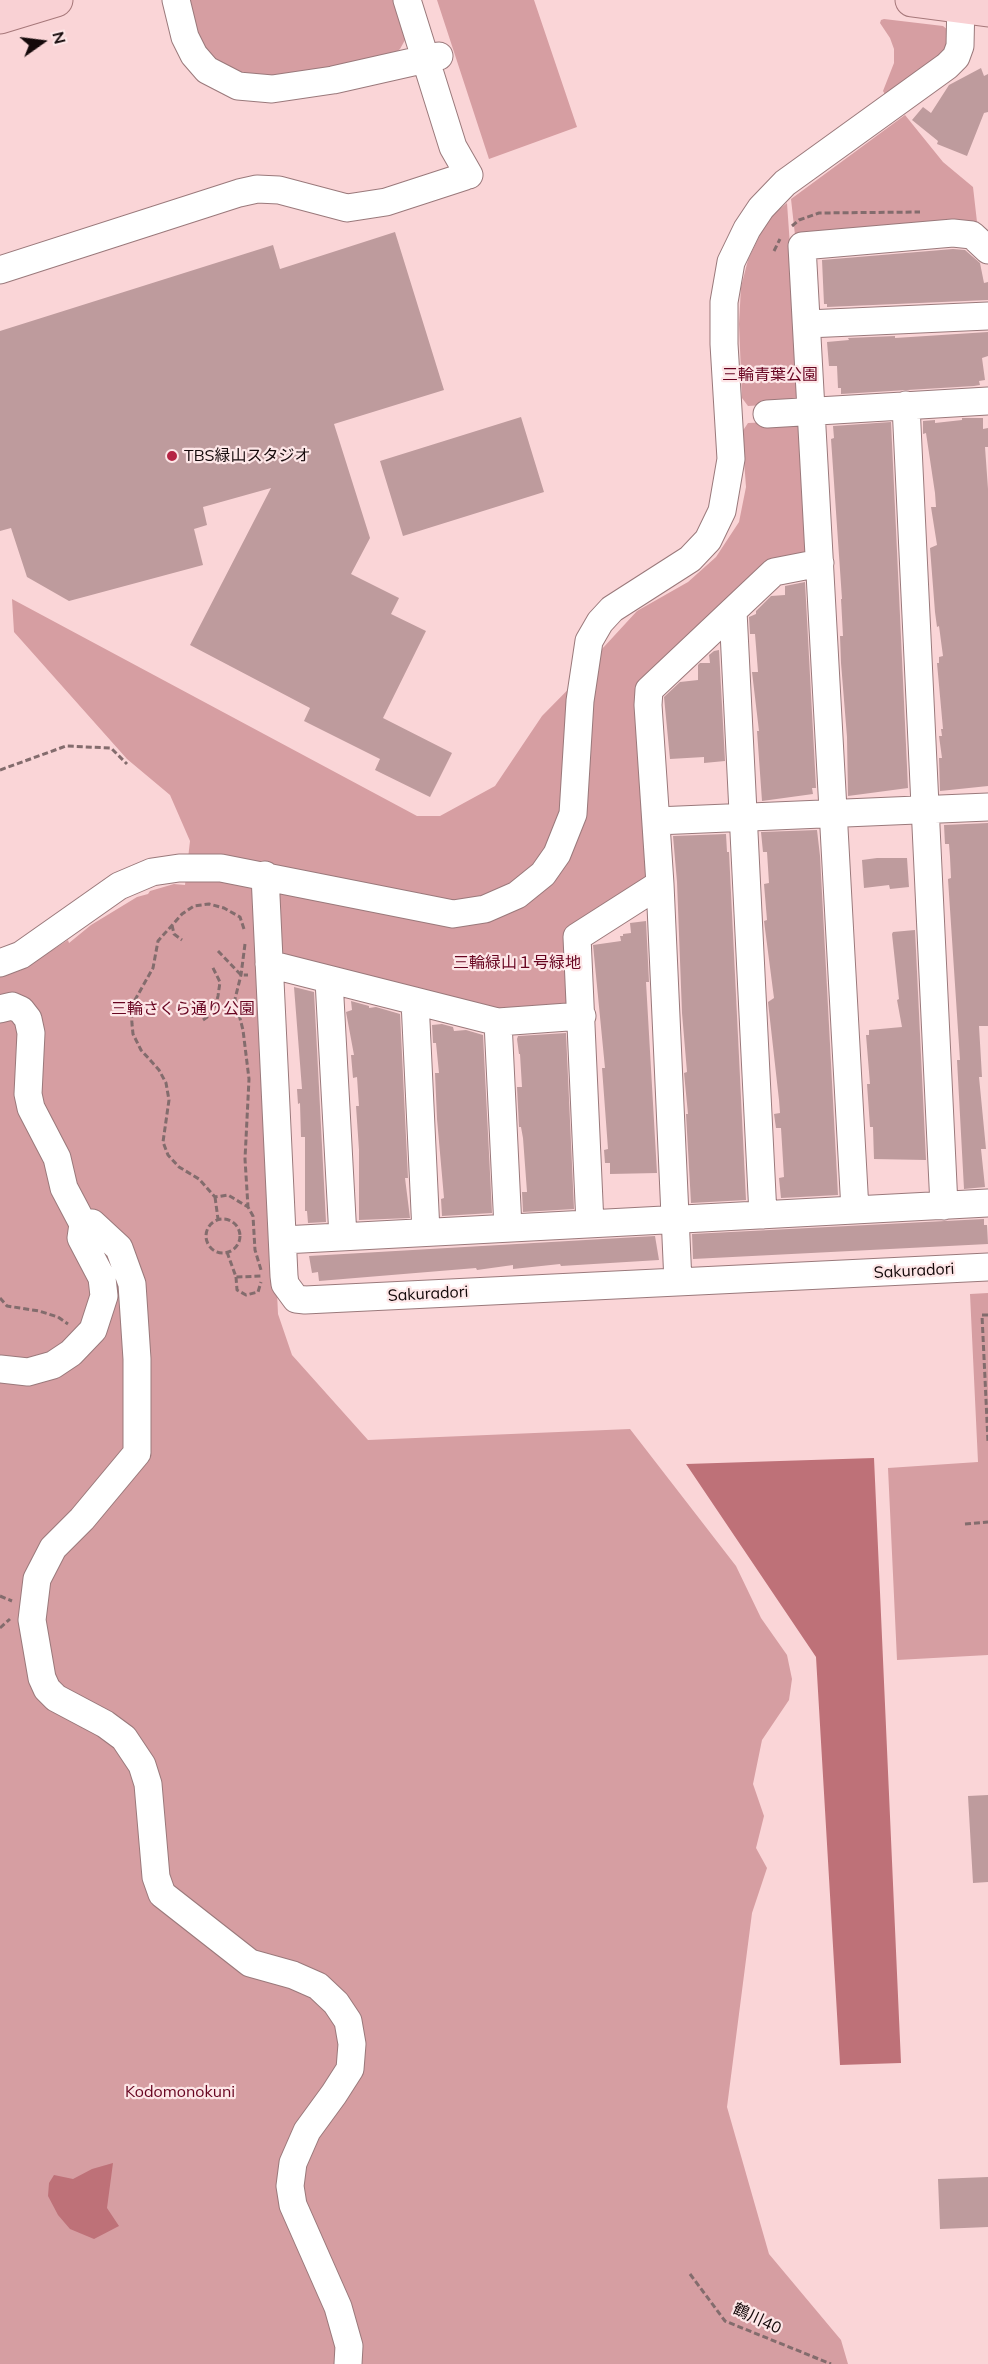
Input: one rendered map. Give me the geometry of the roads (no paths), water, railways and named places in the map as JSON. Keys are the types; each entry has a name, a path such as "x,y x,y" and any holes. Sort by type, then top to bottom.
{"main road":[{"path":"0,17 56,0"},
{"path":"912,0 970,6"}],"street":[{"path":"176,0 185,37 194,55 207,70 238,86 272,89 333,80 432,58"},
{"path":"407,0 432,58"},
{"path":"0,270 257,189 279,190 347,208 386,202 469,175 453,147 432,58 422,0"},
{"path":"0,963 21,955 119,886 152,872 179,868 221,867 453,914 485,909 517,895 543,874 557,854 573,814 580,701 589,641 600,622 612,609 690,558 708,540 723,511 731,459 724,344 724,302 731,262 747,229 761,208 784,183 947,66 956,57 970,6"},
{"path":"855,1210 802,246 953,233 983,239"},
{"path":"807,324 988,316"},
{"path":"767,414 988,401"},
{"path":"906,405 944,1206"},
{"path":"678,1282 649,690 774,572 820,563"},
{"path":"733,610 763,1215"},
{"path":"656,821 988,807"},
{"name":"Sakuradori","path":"264,875 285,1284 296,1299 988,1267"},
{"path":"590,1224 577,938 660,884"},
{"path":"269,964 498,1022 582,1016"},
{"path":"329,980 343,1237"},
{"path":"415,1001 426,1232"},
{"path":"0,1009 12,1006 21,1010 28,1019 32,1033 28,1094 31,1108 57,1158 64,1188 83,1224 81,1238 102,1278 104,1296 93,1330 71,1353 52,1365 27,1372 0,1369"},
{"path":"498,1022 508,1228"},
{"path":"283,1240 988,1203"},
{"path":"83,1224 92,1223 119,1248 132,1284 137,1359 137,1453 82,1519 53,1548 37,1579 32,1620 42,1678 47,1689 56,1698 105,1724 124,1738 142,1765 148,1784 156,1877 162,1894 250,1963 293,1975 318,1986 336,2003 348,2021 352,2044 350,2068 307,2131 293,2163 290,2186 293,2205 338,2307 349,2346 348,2364"}],"place":[{"name":"TBS緑山スタジオ","path":"172,456"}],"park label":[{"name":"三輪青葉公園","path":"770,375"},
{"name":"三輪緑山１号緑地","path":"517,963"},
{"name":"三輪さくら通り公園","path":"183,1009"},
{"name":"Kodomonokuni","path":"180,2092"}]}
